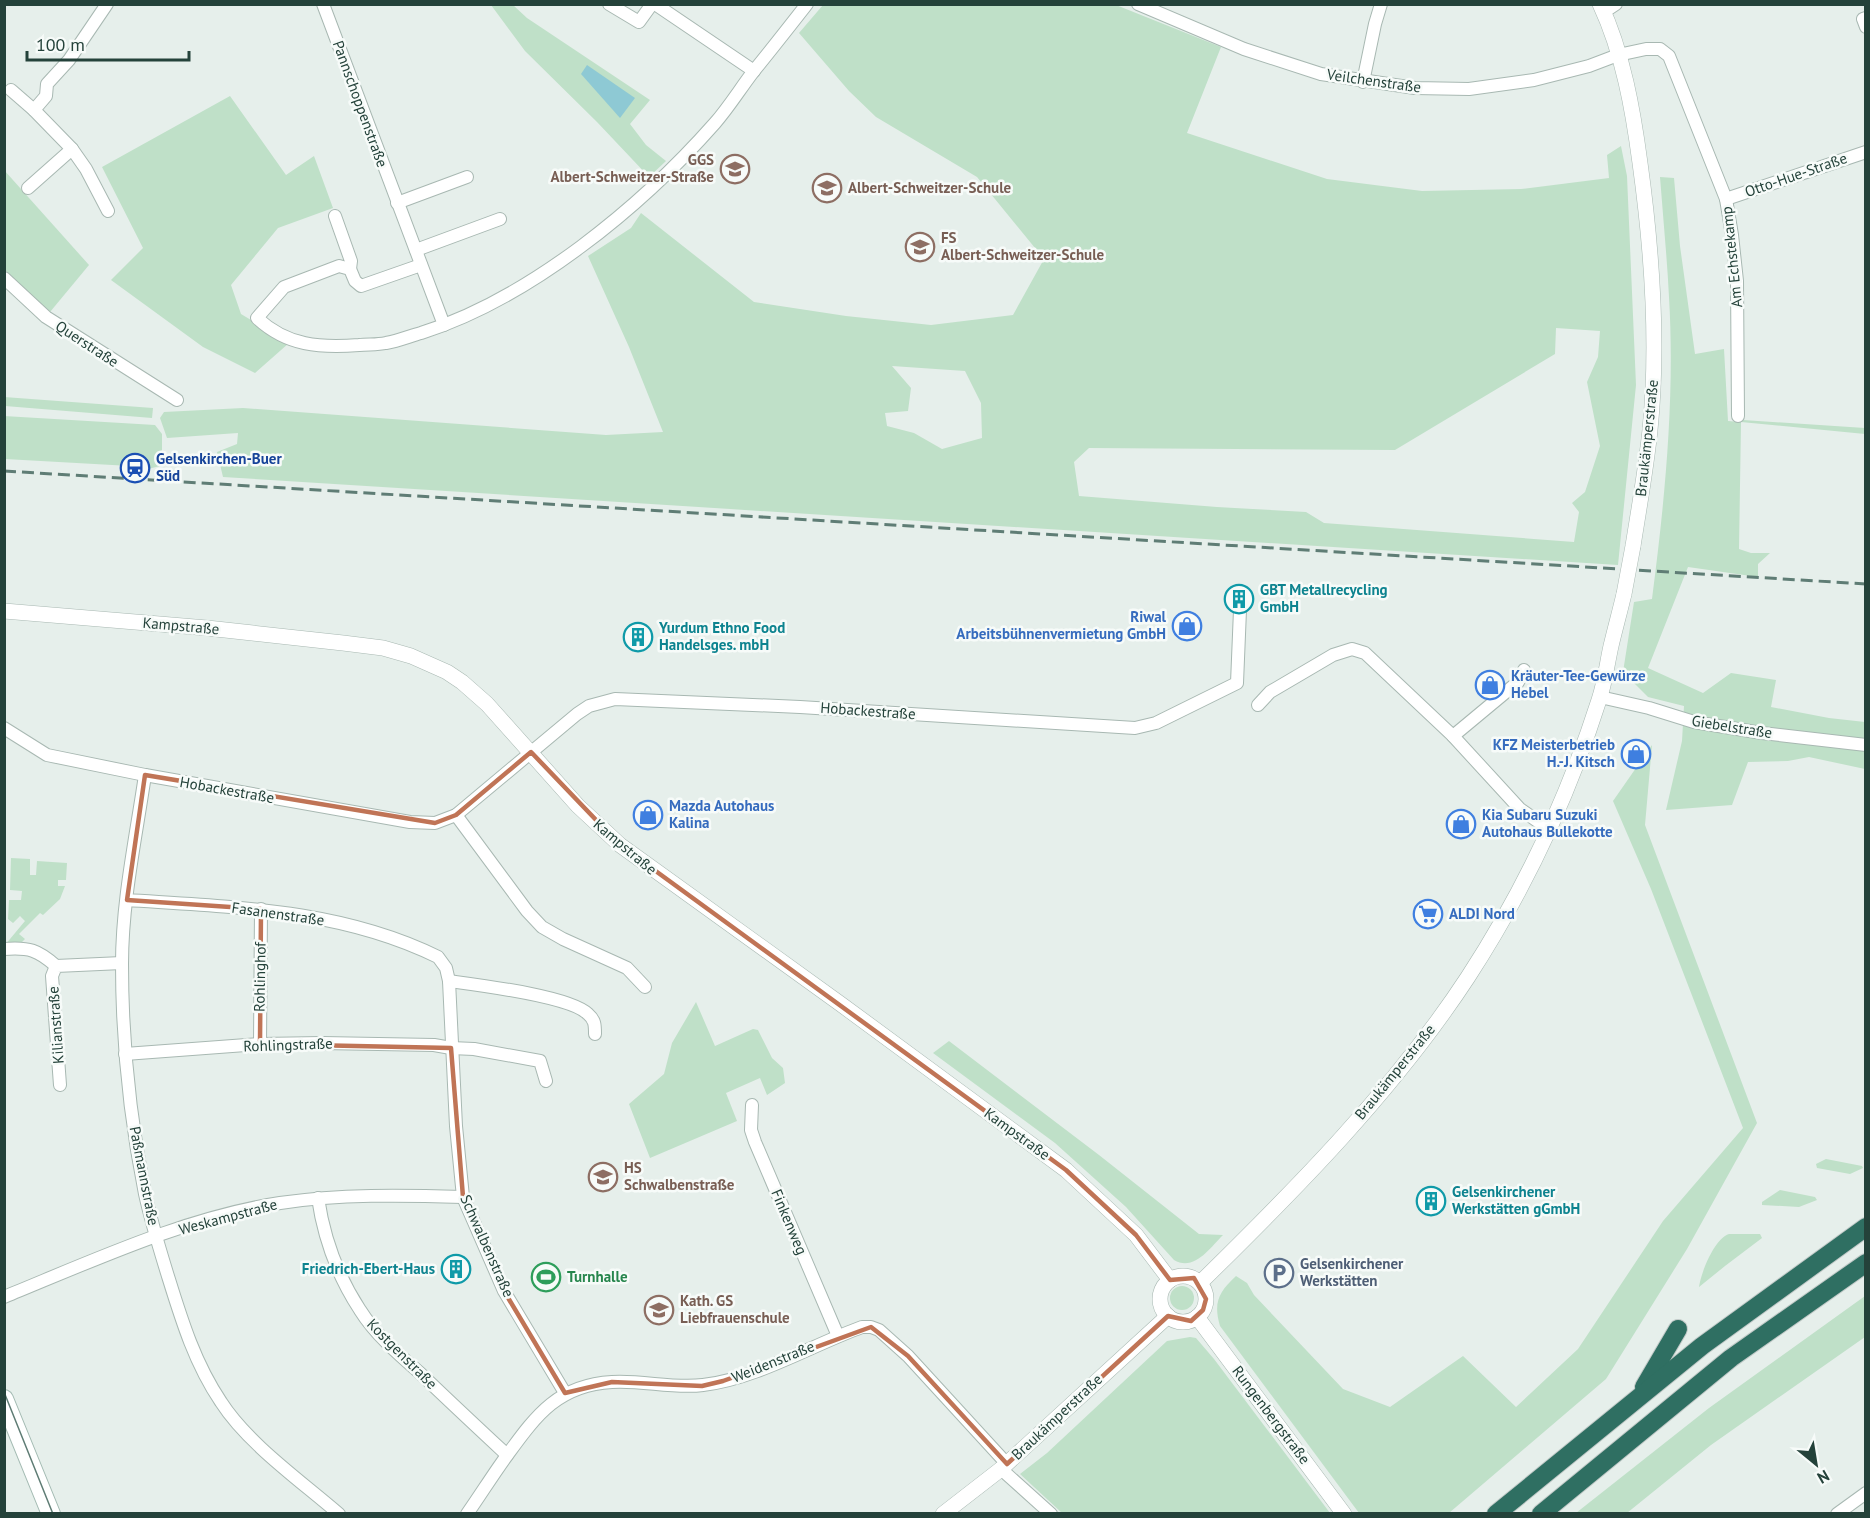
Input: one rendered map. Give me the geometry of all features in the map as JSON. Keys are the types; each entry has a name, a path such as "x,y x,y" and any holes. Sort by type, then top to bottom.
{"highway":[{"path":"1496,1514 1639,1396 1803,1271 1866,1227"},
{"path":"1541,1514 1731,1358 1866,1263"},
{"path":"1639,1396 1678,1329"}],"main road":[{"path":"4,1399 51,1514"}],"street":[{"path":"34,110 45,96 47,84 69,60 107,4"},
{"name":"Pannschoppenstraße","path":"323,4 444,325"},
{"path":"609,4 639,22 653,4 754,71"},
{"path":"350,269 339,266 284,287 257,318 283,337 312,345 345,346 387,343 444,325 522,286 577,249 638,202 716,122 807,4"},
{"name":"Veilchenstraße","path":"1138,4 1244,49 1321,75 1415,88 1469,89 1533,80 1618,56"},
{"path":"1168,17 1173,4"},
{"path":"1363,82 1381,4"},
{"name":"Braukämperstraße","path":"1200,1283 1253,1231 1332,1147 1424,1039 1468,976 1505,917 1529,872 1566,790 1600,697 1633,546 1650,428 1653,374 1653,312 1644,192 1635,124 1607,7"},
{"path":"1866,18 1863,20 1866,27"},
{"name":"Am Echstekamp","path":"1618,56 1646,49 1660,50 1670,56 1726,199 1737,281 1738,416"},
{"path":"11,90 72,148 108,211"},
{"path":"28,188 72,148"},
{"name":"Otto-Hue-Straße","path":"1726,199 1866,152"},
{"path":"397,203 467,177"},
{"path":"335,216 351,261 350,269 355,281 361,286 421,266"},
{"path":"416,250 500,219"},
{"name":"Querstraße","path":"4,278 46,317 177,400"},
{"name":"Hobackestraße","path":"4,728 47,755 145,775 410,822 435,823 456,815 577,714 589,706 615,699 812,707 1135,728 1156,723 1237,683 1240,610"},
{"name":"Kampstraße","path":"4,611 207,628 343,643 383,648 431,664 462,682 488,704 578,806 620,845 1066,1170 1136,1235 1170,1280"},
{"path":"1258,705 1270,692 1333,655 1352,649 1365,653 1453,736 1520,809 1549,829"},
{"path":"1453,736 1518,682 1524,670"},
{"name":"Giebelstraße","path":"1600,697 1649,708 1694,722 1762,733 1866,745"},
{"name":"Paßmannstraße","path":"145,775 127,900 122,963 125,1054 145,1196 183,1326 200,1366 221,1403 254,1440 339,1514"},
{"path":"456,815 527,911 542,927 627,968 645,987"},
{"name":"Fasanenstraße","path":"127,900 261,909 356,927 425,951"},
{"name":"Rohlinghof","path":"260,1044 261,909"},
{"name":"Kilianstraße","path":"4,949 26,948 38,952 56,966 122,963"},
{"name":"Schwalbenstraße","path":"425,951 438,957 446,968 449,981 451,1048 463,1197 504,1291 565,1393"},
{"name":"Kilianstraße","path":"56,966 52,976 60,1085"},
{"path":"449,981 506,989 549,998 577,1007 587,1012 595,1022 596,1034"},
{"name":"Rohlingstraße","path":"125,1054 260,1044 434,1045 451,1048"},
{"path":"451,1048 474,1049 540,1061 546,1081"},
{"name":"Finkenweg","path":"752,1105 751,1130 755,1142 838,1336"},
{"name":"Weskampstraße","path":"4,1297 156,1237 236,1212 318,1198 463,1197"},
{"name":"Kostgenstraße","path":"318,1198 324,1232 333,1258 345,1286 361,1311 386,1341 507,1455"},
{"path":"1178,1276 1188,1276 1200,1283 1205,1291 1206,1299 1203,1310 1197,1317 1191,1321 1180,1322 1168,1316 1160,1301 1164,1285 1178,1276"},
{"name":"Braukämperstraße","path":"943,1514 1004,1466 1168,1316"},
{"name":"Rungenbergstraße","path":"1197,1317 1344,1514"},
{"name":"Weidenstraße","path":"467,1514 538,1414 565,1393 588,1385 612,1382 702,1386 745,1376 862,1327 879,1330 926,1373 1004,1466 1051,1514"},
{"path":"1837,1514 1865,1494"}],"highlighted area":[{"path":"531,752 620,845 1066,1170 1136,1235 1170,1280 1194,1278 1206,1299 1203,1310 1191,1321 1168,1316 1007,1464 908,1356 871,1327 723,1381 702,1386 612,1382 565,1393 504,1291 463,1197 451,1048 260,1044 261,909 127,900 145,775 435,823 456,815"}],"green space":[{"path":"491,5 513,5 527,18 650,100 630,124 646,145 666,161 649,177 525,51"},
{"path":"823,5 1116,5 1221,47 1187,133 1327,179 1422,191 1521,189 1609,178 1607,155 1621,146 1627,176 1636,385 1618,565 223,477 217,452 237,444 238,433 167,438 160,418 164,412 243,408 606,435 663,432 629,347 588,256 631,228 641,213 754,302 846,316 931,325 1013,315 1044,259 977,177 876,117 849,91 799,33","holes":["1556,328 1600,331 1598,357 1587,382 1600,446 1585,492 1572,503 1579,512 1574,542 1324,523 1306,512 1079,496 1074,462 1089,448 1395,450 1555,354","892,366 965,371 981,403 982,438 942,449 914,433 887,426 885,413 908,411 911,388"]},
{"path":"230,96 286,175 314,156 333,208 278,228 231,285 241,314 289,343 255,373 203,347 111,280 143,248 102,167"},
{"path":"4,170 89,265 50,312 5,270"},
{"path":"1660,177 1674,178 1680,246 1695,354 1724,349 1728,421 1865,428 1865,434 1741,422 1739,549 1751,553 1770,553 1758,564 1758,577 1688,567 1648,668 1703,693 1731,673 1776,680 1771,707 1865,722 1865,769 1809,757 1788,761 1748,762 1732,805 1666,810 1682,741 1684,706 1648,697 1623,672 1634,602 1652,599 1668,448 1671,335"},
{"path":"4,397 153,408 152,418 5,406"},
{"path":"4,416 155,425 162,434 162,463 160,466 148,469 148,467 5,459"},
{"path":"1652,745 1645,825 1757,1123 1687,1249 1606,1379 1449,1513 1359,1513 1220,1326 1217,1310 1219,1298 1230,1282 1236,1276 1247,1283 1254,1295 1343,1389 1390,1407 1463,1356 1516,1407 1578,1349 1663,1221 1743,1128 1651,889 1613,801"},
{"path":"11,858 30,859 30,875 36,875 37,861 67,863 66,880 58,880 58,886 65,886 60,899 43,915 40,913 19,934 25,939 21,943 5,945 25,921 20,916 13,923 8,919 9,900 21,900 22,891 10,890"},
{"path":"696,1002 715,1046 753,1029 758,1030 772,1058 783,1068 785,1083 767,1095 760,1078 726,1093 737,1121 650,1158 629,1104 664,1074 672,1043"},
{"path":"949,1041 1199,1234 1223,1235 1195,1261 1181,1263 1174,1260 1126,1207 1055,1143 933,1053"},
{"path":"1826,1159 1863,1168 1850,1174 1817,1168 1816,1164"},
{"path":"1780,1190 1815,1197 1817,1200 1799,1207 1762,1205 1762,1202"},
{"path":"1729,1234 1760,1234 1762,1238 1699,1287 1705,1265 1713,1249 1723,1237"},
{"path":"1182,1286 1190,1290 1194,1298 1190,1306 1182,1310 1174,1306 1170,1298 1174,1290"},
{"path":"1865,1296 1865,1337 1711,1445 1627,1513 1576,1513 1709,1408"},
{"path":"1196,1338 1214,1359 1330,1513 1062,1513 1020,1474 1047,1453 1167,1341"}],"water":[{"path":"587,65 635,98 620,118 581,74"}],"tram line":[{"path":"4,1392 53,1514"}],"railway":[{"path":"4,471 1866,584"}],"place":[{"name":"GGS Albert-Schweitzer-Straße","path":"735,169"},
{"name":"Albert-Schweitzer-Schule","path":"827,188"},
{"name":"FS Albert-Schweitzer-Schule","path":"920,247"},
{"name":"Gelsenkirchen-Buer Süd","path":"135,468"},
{"name":"GBT Metallrecycling GmbH","path":"1239,599"},
{"name":"Riwal Arbeitsbühnenvermietung GmbH","path":"1187,626"},
{"name":"Yurdum Ethno Food Handelsges. mbH","path":"638,637"},
{"name":"Kräuter-Tee-Gewürze Hebel","path":"1490,685"},
{"name":"KFZ Meisterbetrieb H.-J. Kitsch","path":"1636,754"},
{"name":"Mazda Autohaus Kalina","path":"648,815"},
{"name":"Kia Subaru Suzuki Autohaus Bullekotte","path":"1461,824"},
{"name":"ALDI Nord","path":"1428,914"},
{"name":"HS Schwalbenstraße","path":"603,1177"},
{"name":"Gelsenkirchener Werkstätten gGmbH","path":"1431,1201"},
{"name":"Friedrich-Ebert-Haus","path":"456,1269"},
{"name":"Gelsenkirchener Werkstätten","path":"1279,1273"},
{"name":"Turnhalle","path":"546,1277"},
{"name":"Kath. GS Liebfrauenschule","path":"659,1310"}]}
